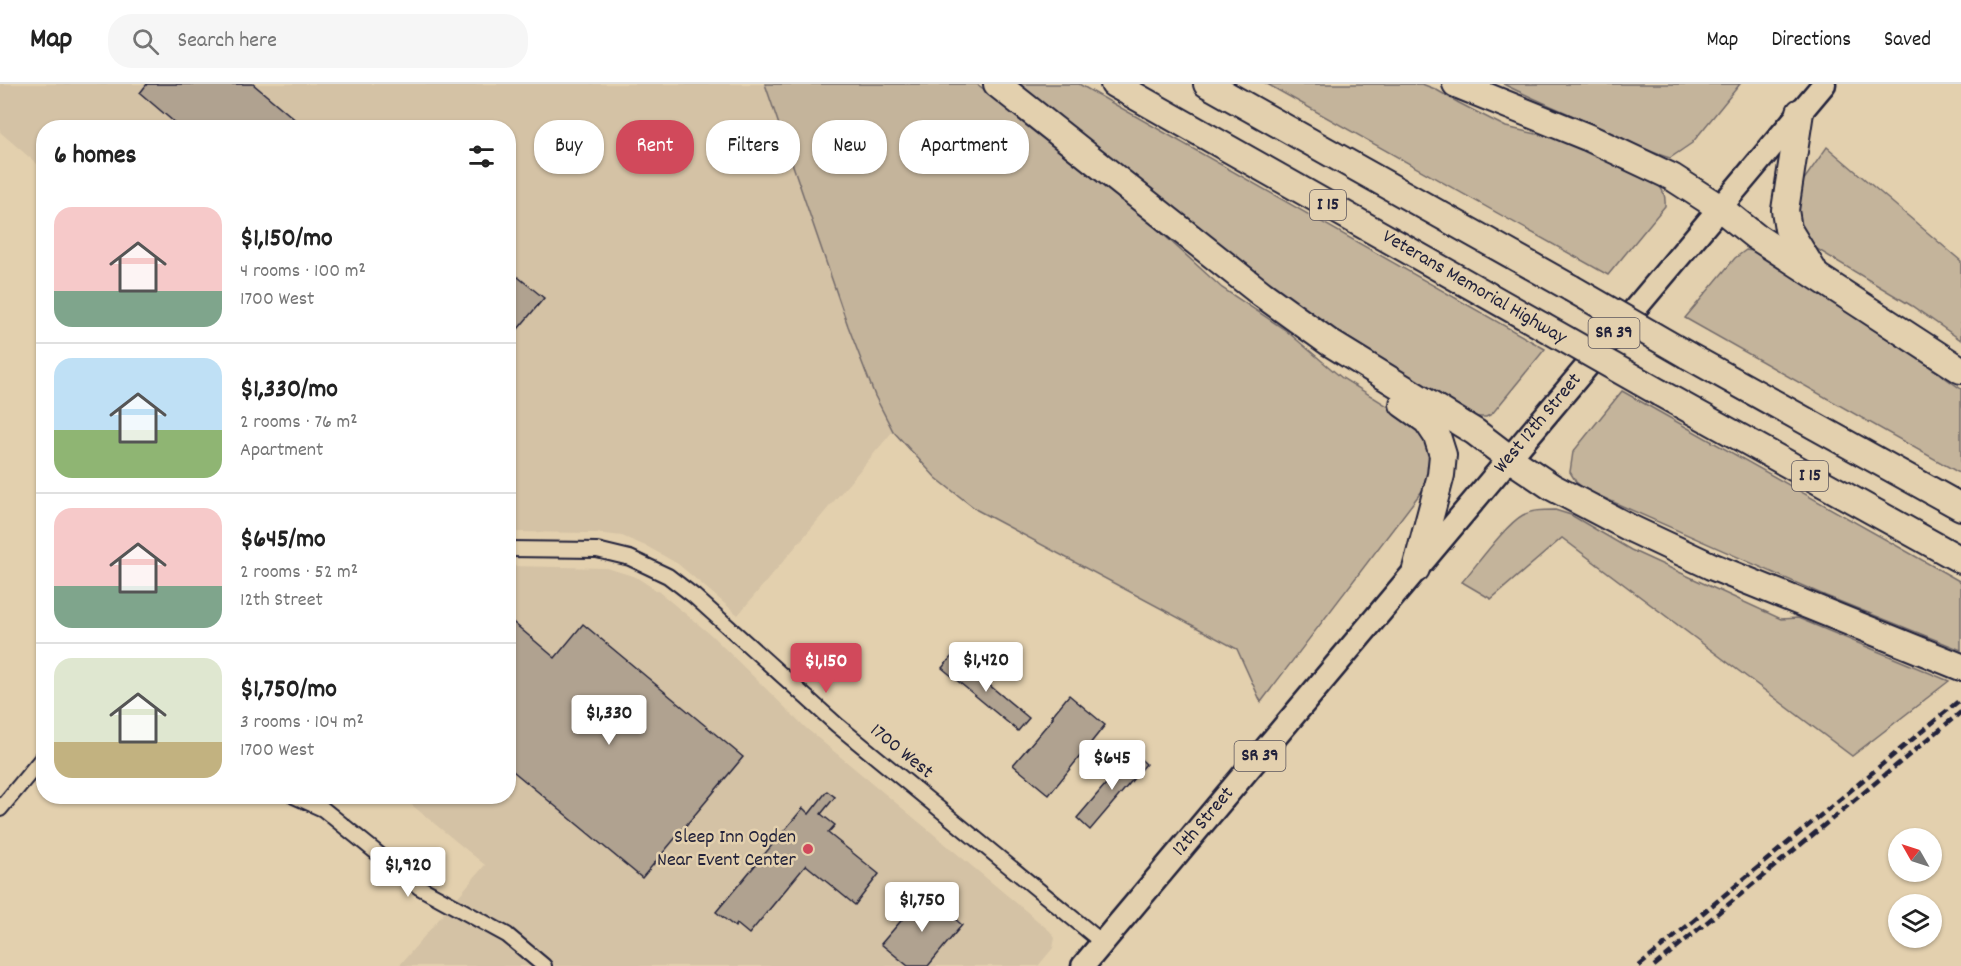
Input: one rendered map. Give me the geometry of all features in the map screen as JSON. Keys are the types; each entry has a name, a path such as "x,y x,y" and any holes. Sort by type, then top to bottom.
{"highway":[{"path":"997,84 1262,294 1330,343 1475,432 1552,487 1630,528 1712,566 1954,664"},
{"name":"Veterans Memorial Highway","path":"1114,84 1660,393 1961,560"},
{"name":"I 15","path":"1207,84 1687,356 1961,507"},
{"path":"1456,84 1587,137 1672,177 1719,208 1755,236 1961,370"},
{"path":"1800,112 1785,210 1788,229 1816,276"},
{"path":"1330,343 1365,379 1427,421 1437,436 1443,455 1441,475 1416,569"}],"main road":[{"name":"SR 39","path":"1800,112 1824,84"},
{"name":"West 12th Street","path":"1416,569 1800,112"},
{"name":"12th Street","path":"1083,966 1416,569"}],"street":[{"name":"1700 West","path":"516,549 597,550 630,558 668,576 694,596 837,725 1103,943"},
{"path":"0,809 36,766"},
{"path":"312,804 323,809 419,887 507,935 544,966"}],"shaded area":[{"path":"0,84 765,84 777,120 706,120 706,174 796,174 848,326 875,396 893,431 738,615 678,564 622,536 596,533 516,532 516,120 36,120 36,163 0,132"},
{"path":"765,84 977,84 1023,120 899,120 899,174 1029,174 1029,124 1120,195 1222,288 1284,329 1342,378 1402,415 1425,436 1432,454 1432,470 1425,487 1261,702 1237,649 977,510 936,478 893,431 875,396 848,326 796,174 800,174 800,120 777,120"},
{"path":"1012,84 1079,84 1545,349 1492,414 1486,417 1475,417 1281,296"},
{"path":"1267,84 1422,84 1506,127 1562,140 1654,180 1663,192 1665,206 1608,275"},
{"path":"1503,84 1740,84 1692,143 1670,158 1647,150"},
{"path":"1827,147 1961,261 1961,340 1912,306 1812,246 1796,218 1798,188"},
{"path":"1746,250 1765,258 1961,389 1961,474 1685,318 1735,258"},
{"path":"1622,391 1961,582 1961,650 1826,596 1586,490 1576,482 1570,472 1573,452"},
{"path":"1555,510 1571,515 1631,550 1781,619 1798,618 1949,681 1852,756 1562,538 1491,599 1462,582 1516,520 1530,512"},
{"path":"516,566 607,568 636,577 659,592 710,634 807,729 1050,931 1055,938 1053,948 1038,966 399,966 485,865 411,804 516,804"}],"building":[{"path":"147,84 253,84 296,120 172,120 140,93"},
{"path":"516,275 544,298 516,331"},
{"path":"583,624 743,757 642,878 516,774 516,625 555,658"},
{"path":"953,655 1029,718 1018,731 942,668"},
{"path":"1069,695 1105,725 1049,795 1013,765 1053,718 1051,717"},
{"path":"1133,752 1146,764 1090,830 1077,818"},
{"name":"Sleep Inn Ogden Near Event Center","path":"827,791 835,797 821,814 835,825 828,833 879,874 855,905 806,865 749,934 737,924 735,927 716,912 803,808 809,814"},
{"path":"925,893 962,925 928,966 908,966 881,944"}],"railway":[{"path":"1639,966 1961,699"},
{"path":"1654,966 1961,712"}],"place":[{"name":"Sleep Inn Ogden Near Event Center","path":"808,849"}]}
